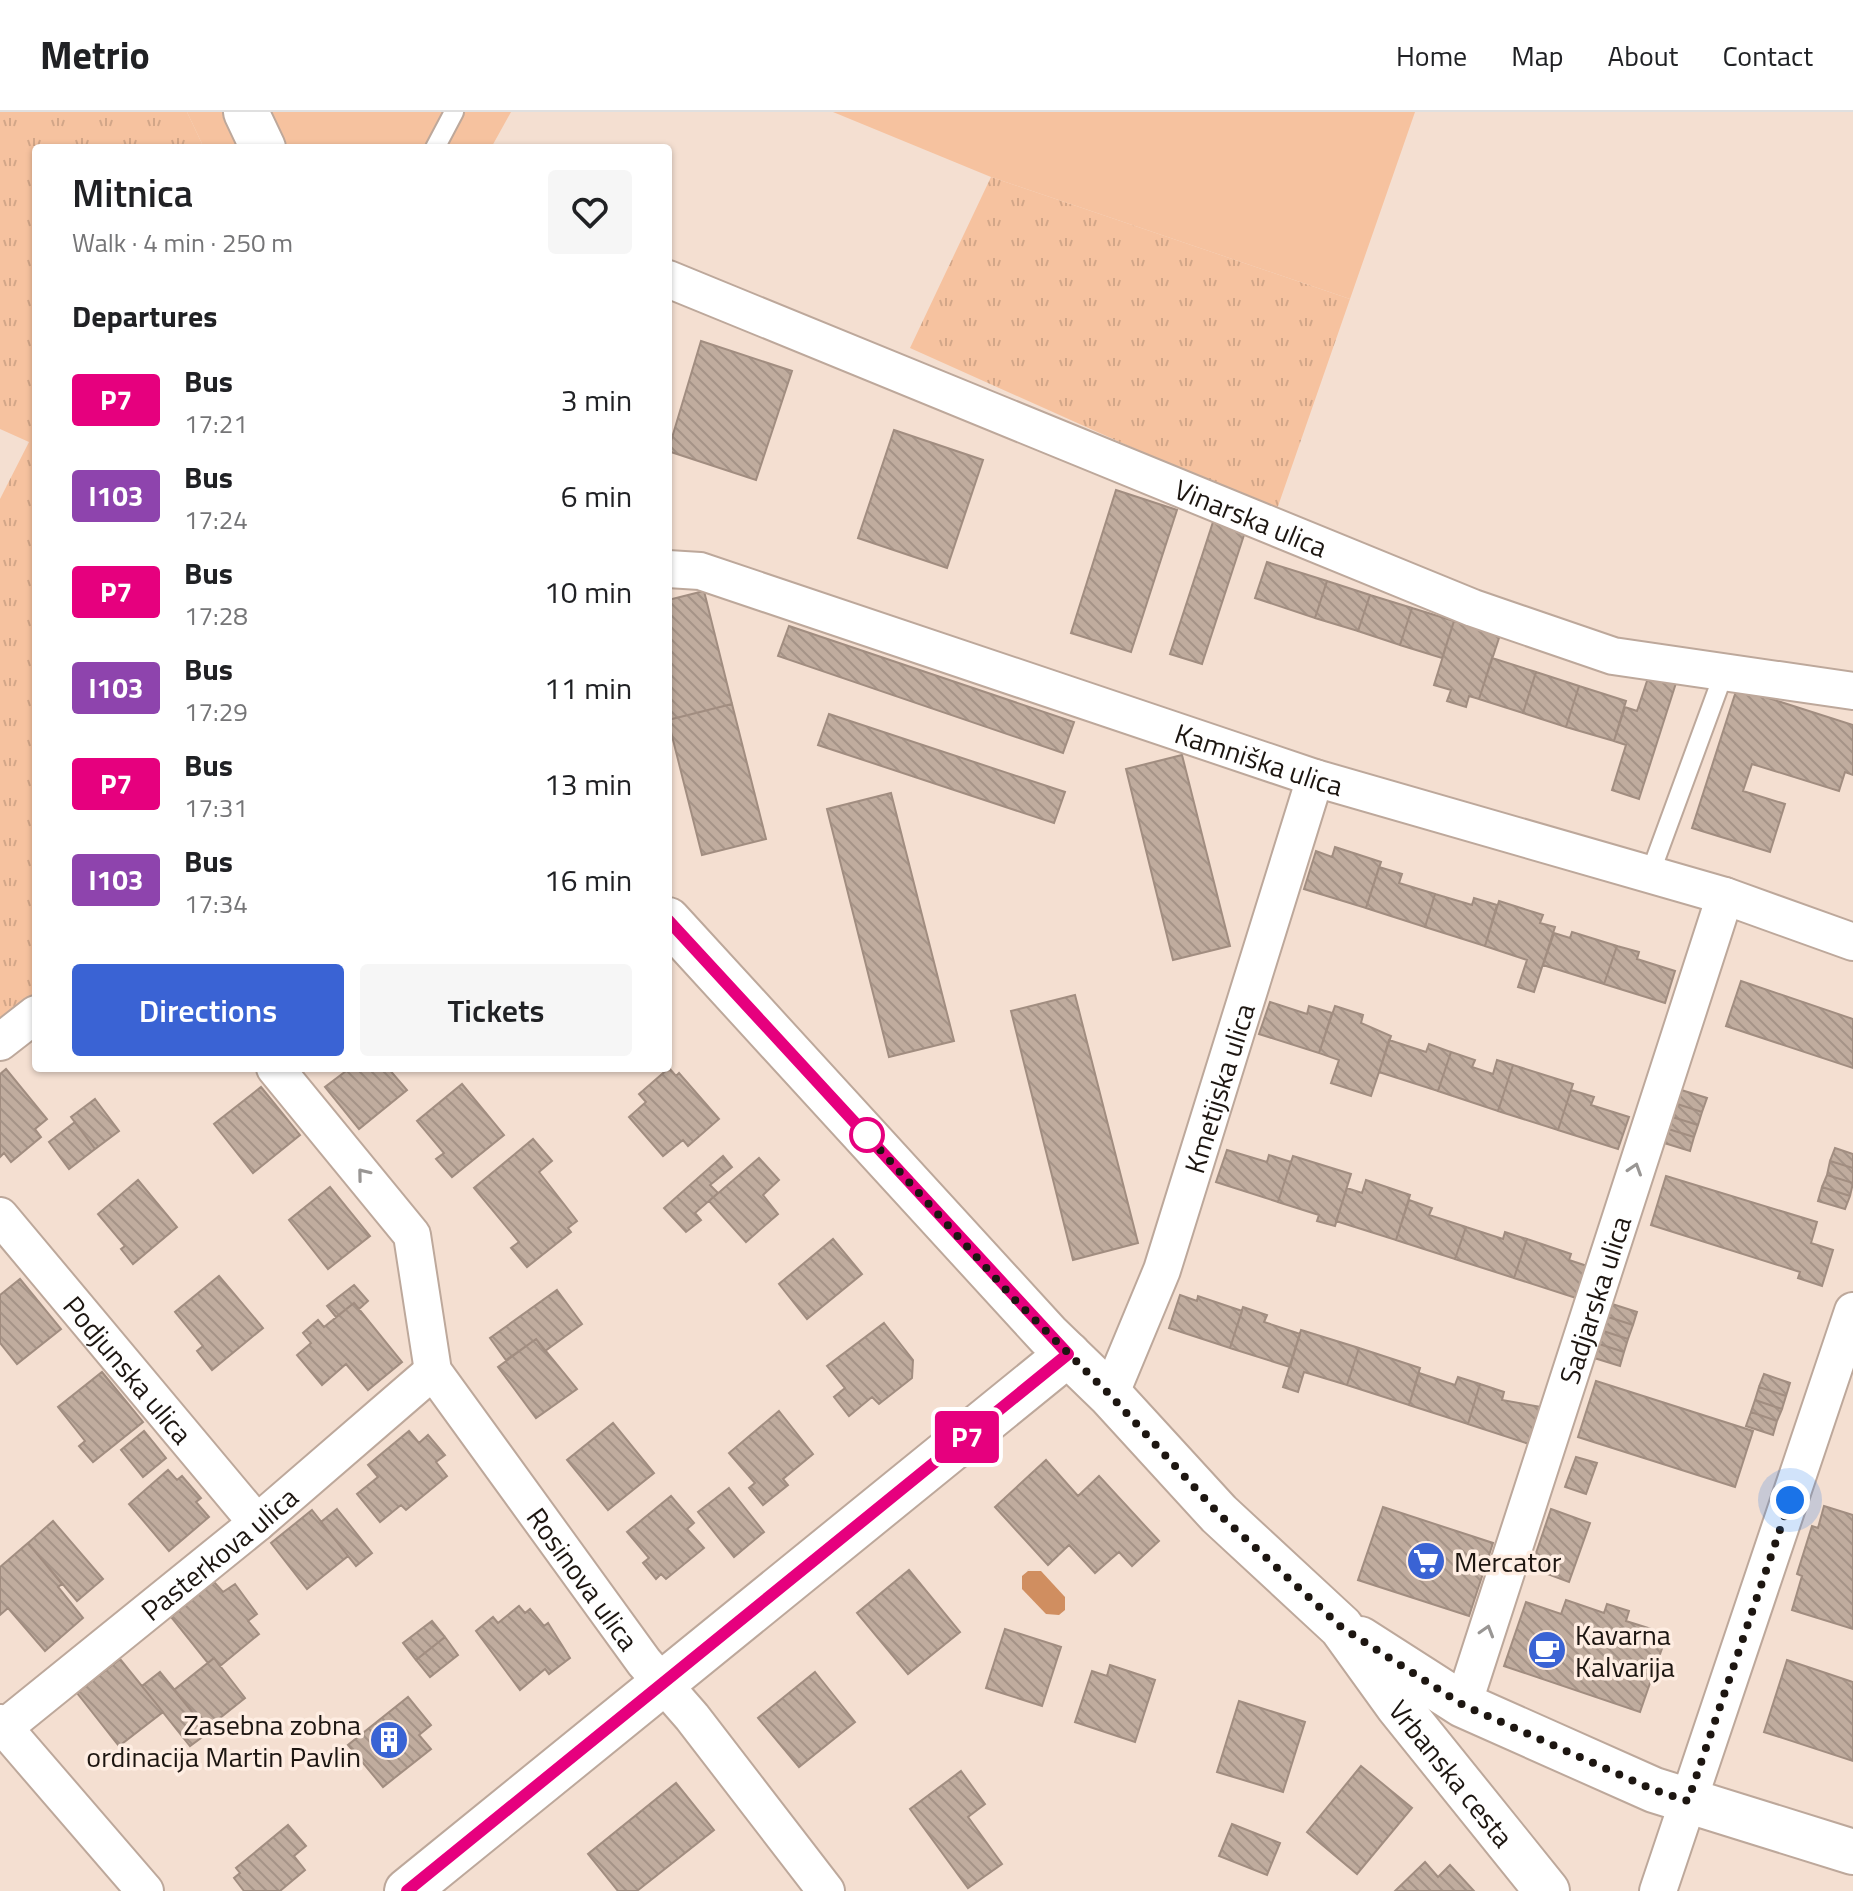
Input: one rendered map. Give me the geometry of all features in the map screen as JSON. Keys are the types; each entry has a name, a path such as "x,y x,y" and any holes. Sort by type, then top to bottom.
{"street":[{"path":"246,112 261,144"},
{"name":"Vinarska ulica","path":"672,281 1473,608 1613,656 1853,691"},
{"name":"Kamniška ulica","path":"672,569 700,571 1315,778 1725,896 1853,942"},
{"name":"Kmetijska ulica","path":"1110,1395 1162,1270 1315,778"},
{"name":"Sadjarska ulica","path":"1463,1705 1725,896"},
{"name":"Vrbanska cesta","path":"672,924 1219,1514 1341,1627 1398,1706 1547,1891"},
{"path":"0,1042 32,1017"},
{"name":"Rosinova ulica","path":"278,1072 412,1235 433,1371 644,1662 665,1684 826,1891"},
{"name":"Podjunska ulica","path":"0,1216 257,1523"},
{"path":"1658,1891 1853,1311"},
{"path":"407,1891 1068,1354"},
{"name":"Pasterkova ulica","path":"1,1727 257,1523 433,1371"},
{"path":"1341,1627 1463,1705 1654,1790 1853,1852"},
{"path":"1,1727 145,1891"}],"lane":[{"path":"437,144 454,112"},
{"path":"1650,874 1725,670"}],"green space":[{"path":"0,112 187,112 202,144 32,144 32,996 0,1022 0,499 29,442 0,429"},
{"path":"187,112 511,112 493,144 202,144"},
{"path":"833,112 1415,112 1350,299 991,177"},
{"path":"991,177 1350,299 1276,512 910,348"}],"shaded area":[{"path":"1028,1571 1041,1571 1065,1597 1065,1610 1059,1615 1046,1614 1022,1589 1022,1576"}],"building":[{"path":"701,341 792,371 756,480 672,452 672,438"},
{"path":"894,430 983,460 947,568 858,538"},
{"path":"1116,490 1177,510 1131,652 1071,633"},
{"path":"1213,522 1245,532 1202,664 1170,654"},
{"path":"1267,562 1327,581 1315,618 1255,598"},
{"path":"1327,581 1370,595 1358,631 1315,618"},
{"path":"704,591 732,704 672,719 672,599"},
{"path":"1370,595 1412,608 1400,645 1358,631"},
{"path":"1412,608 1454,621 1442,658 1400,645"},
{"path":"1454,621 1500,635 1479,699 1469,696 1466,707 1447,701 1451,690 1434,685"},
{"path":"789,626 1074,722 1063,753 778,656"},
{"path":"1492,658 1536,672 1523,713 1479,699"},
{"path":"1536,672 1579,686 1566,727 1523,713"},
{"path":"1649,675 1676,683 1639,799 1612,790 1626,745 1614,741 1625,707 1637,711"},
{"path":"1579,686 1626,701 1614,741 1566,727"},
{"path":"1737,688 1853,725 1853,775 1845,772 1839,791 1752,764 1743,791 1785,804 1770,852 1692,828"},
{"path":"732,704 766,839 702,855 672,736 672,719"},
{"path":"829,714 1065,792 1054,823 818,745"},
{"path":"1182,755 1230,946 1173,960 1126,769"},
{"path":"891,793 954,1041 889,1057 827,809"},
{"path":"1335,847 1381,862 1366,908 1304,889 1316,851 1332,857"},
{"path":"1379,867 1402,874 1399,883 1435,894 1425,927 1366,908"},
{"path":"1435,894 1472,905 1474,898 1497,905 1485,946 1425,927"},
{"path":"1499,901 1543,915 1540,923 1555,927 1534,992 1518,987 1527,960 1485,946"},
{"path":"1572,932 1617,946 1604,984 1543,965 1554,933 1570,938"},
{"path":"1617,946 1639,952 1637,959 1675,971 1665,1003 1604,984"},
{"path":"1741,981 1853,1019 1853,1068 1726,1026"},
{"path":"1075,995 1138,1243 1073,1260 1011,1011"},
{"path":"1270,1002 1307,1014 1309,1006 1332,1013 1319,1053 1259,1034"},
{"path":"1335,1006 1363,1015 1361,1023 1391,1036 1371,1096 1331,1083 1339,1060 1319,1053"},
{"path":"1389,1040 1426,1052 1429,1044 1451,1052 1438,1091 1379,1072"},
{"path":"1451,1052 1475,1060 1472,1067 1493,1074 1497,1060 1513,1065 1498,1111 1438,1091"},
{"path":"1513,1065 1573,1084 1558,1130 1498,1111"},
{"path":"6,1069 47,1119 35,1129 41,1137 11,1162 4,1153 0,1157 0,1074"},
{"path":"672,1071 676,1076 679,1073 719,1119 688,1146 683,1140 663,1156 629,1117 646,1102 639,1094 664,1072"},
{"path":"345,1072 391,1072 407,1090 359,1129 325,1087"},
{"path":"462,1084 504,1135 452,1177 436,1159 444,1153 417,1121"},
{"path":"261,1087 300,1135 253,1173 214,1124"},
{"path":"1678,1089 1707,1098 1702,1112 1674,1103"},
{"path":"1571,1090 1594,1097 1591,1105 1629,1117 1618,1149 1558,1130"},
{"path":"95,1099 119,1131 95,1149 71,1117"},
{"path":"1674,1103 1702,1112 1698,1125 1669,1116"},
{"path":"1669,1116 1698,1125 1694,1137 1665,1128"},
{"path":"75,1122 95,1149 69,1169 49,1142"},
{"path":"1665,1128 1694,1137 1690,1151 1661,1142"},
{"path":"533,1139 552,1161 539,1172 577,1221 568,1228 571,1232 527,1267 511,1248 519,1242 474,1188"},
{"path":"1835,1148 1853,1154 1853,1168 1830,1161"},
{"path":"1227,1150 1267,1162 1269,1155 1291,1162 1278,1202 1216,1182"},
{"path":"723,1156 732,1167 710,1185 718,1193 695,1213 701,1220 686,1232 664,1208"},
{"path":"1293,1156 1351,1174 1335,1226 1317,1221 1319,1215 1278,1202"},
{"path":"759,1158 779,1180 763,1195 778,1214 746,1242 709,1201"},
{"path":"1830,1161 1853,1168 1853,1183 1827,1175"},
{"path":"1827,1175 1853,1183 1850,1196 1822,1187"},
{"path":"1666,1176 1817,1222 1811,1243 1833,1250 1822,1286 1798,1278 1800,1272 1651,1225"},
{"path":"138,1180 177,1227 133,1264 121,1249 125,1246 98,1214"},
{"path":"1366,1180 1410,1195 1396,1240 1336,1221 1347,1188 1362,1193"},
{"path":"330,1187 370,1236 328,1269 289,1220"},
{"path":"1822,1187 1850,1196 1845,1209 1818,1201"},
{"path":"1409,1200 1432,1208 1429,1215 1466,1227 1455,1259 1396,1240"},
{"path":"1466,1227 1503,1239 1505,1232 1527,1239 1514,1278 1455,1259"},
{"path":"833,1239 862,1274 807,1319 779,1284"},
{"path":"1527,1239 1571,1254 1569,1260 1587,1266 1576,1298 1514,1278"},
{"path":"219,1276 263,1328 212,1370 197,1351 203,1346 175,1312"},
{"path":"20,1279 61,1329 17,1364 0,1343 0,1295"},
{"path":"354,1285 368,1301 359,1309 354,1303 336,1317 327,1306"},
{"path":"557,1290 582,1324 545,1351 536,1339 506,1360 490,1338"},
{"path":"1180,1295 1197,1301 1198,1296 1242,1311 1230,1348 1169,1328"},
{"path":"354,1303 402,1362 368,1390 346,1364 322,1385 297,1355 311,1343 303,1333 318,1320 324,1327"},
{"path":"1609,1303 1637,1312 1633,1325 1605,1316"},
{"path":"1243,1307 1267,1315 1264,1322 1300,1334 1290,1367 1230,1348"},
{"path":"1605,1316 1633,1325 1628,1339 1600,1330"},
{"path":"884,1323 913,1360 912,1378 879,1404 872,1397 849,1416 834,1397 845,1388 827,1366"},
{"path":"1301,1330 1359,1348 1347,1385 1304,1372 1298,1392 1283,1387"},
{"path":"1600,1330 1628,1339 1624,1352 1596,1343"},
{"path":"536,1339 577,1389 536,1418 498,1367"},
{"path":"1596,1343 1624,1352 1620,1366 1591,1357"},
{"path":"1359,1348 1420,1368 1409,1405 1347,1385"},
{"path":"102,1372 143,1422 93,1462 79,1446 85,1441 58,1407"},
{"path":"1419,1373 1455,1385 1458,1377 1480,1384 1468,1424 1409,1405"},
{"path":"1764,1374 1790,1383 1786,1396 1759,1387"},
{"path":"1596,1381 1753,1431 1735,1487 1578,1437"},
{"path":"1480,1384 1504,1392 1502,1400 1541,1407 1529,1444 1468,1424"},
{"path":"1759,1387 1786,1396 1782,1409 1755,1400"},
{"path":"1755,1400 1782,1409 1777,1421 1751,1412"},
{"path":"779,1411 813,1454 783,1479 788,1485 763,1505 749,1488 755,1483 729,1453"},
{"path":"1751,1412 1777,1421 1773,1435 1746,1426"},
{"path":"613,1423 654,1473 608,1510 567,1460"},
{"path":"144,1431 166,1458 143,1477 121,1450"},
{"path":"409,1431 419,1443 428,1435 445,1455 436,1462 447,1476 406,1510 401,1505 380,1522 357,1494 378,1477 368,1465"},
{"path":"1576,1457 1597,1463 1586,1494 1565,1487"},
{"path":"1046,1460 1078,1496 1099,1476 1159,1541 1132,1566 1119,1552 1095,1573 1069,1545 1048,1565 995,1507"},
{"path":"168,1470 177,1480 182,1476 201,1498 196,1502 209,1517 169,1551 129,1504"},
{"path":"729,1488 764,1532 734,1557 698,1512"},
{"path":"671,1496 694,1523 687,1529 704,1548 666,1579 661,1574 656,1579 643,1563 649,1558 627,1532"},
{"path":"1824,1506 1853,1515 1853,1629 1792,1610 1802,1576 1797,1574 1812,1526 1818,1528"},
{"name":"Mercator","path":"1383,1507 1493,1543 1469,1616 1358,1580"},
{"path":"337,1509 372,1553 356,1566 321,1522"},
{"path":"1551,1509 1590,1523 1569,1582 1531,1568"},
{"path":"312,1510 348,1556 307,1589 271,1543"},
{"path":"53,1521 103,1579 77,1601 28,1543"},
{"path":"28,1543 62,1584 58,1587 83,1618 45,1651 8,1608 0,1615 0,1567"},
{"path":"909,1570 960,1632 908,1674 857,1613"},
{"path":"214,1582 223,1592 235,1584 257,1614 248,1621 259,1634 220,1666 214,1658 208,1663 171,1617"},
{"path":"1566,1600 1604,1613 1607,1604 1629,1611 1626,1621 1667,1634 1640,1712 1504,1666 1526,1602 1561,1614"},
{"path":"519,1606 525,1613 530,1609 544,1626 548,1623 570,1658 549,1674 545,1669 520,1690 476,1631 493,1617 498,1623"},
{"path":"432,1621 445,1637 416,1660 403,1643"},
{"path":"1005,1629 1061,1647 1042,1706 986,1688"},
{"path":"445,1637 458,1655 430,1677 416,1660"},
{"path":"214,1658 245,1698 206,1729 174,1690"},
{"path":"120,1659 163,1712 119,1746 77,1693"},
{"path":"1787,1660 1853,1682 1853,1761 1764,1732"},
{"path":"1110,1665 1155,1680 1135,1742 1075,1722 1092,1671 1107,1676"},
{"path":"160,1672 209,1732 190,1746 142,1686"},
{"path":"815,1672 855,1722 799,1767 758,1718"},
{"name":"Zasebna zobna ordinacija Martin Pavlin","path":"408,1697 431,1725 419,1735 431,1749 383,1787 348,1745"},
{"path":"1239,1701 1305,1722 1283,1792 1217,1772"},
{"path":"1361,1766 1412,1808 1357,1874 1307,1832"},
{"path":"961,1771 985,1804 968,1817 1002,1864 968,1888 910,1809"},
{"path":"676,1783 714,1830 637,1891 618,1891 588,1854"},
{"path":"1232,1824 1280,1843 1267,1875 1219,1856"},
{"path":"288,1825 306,1846 294,1856 305,1870 280,1891 244,1891 234,1878 240,1873 236,1868"},
{"path":"1425,1862 1438,1877 1450,1865 1474,1891 1395,1891"}],"bus line":[{"name":"P7","path":"407,1891 1068,1354 672,924"}],"place":[{"name":"Mercator","path":"1426,1561"},
{"name":"Kavarna Kalvarija","path":"1547,1650"},
{"name":"Zasebna zobna ordinacija Martin Pavlin","path":"389,1740"}],"route":[{"path":"867,1135 864,1132 1016,1301 1110,1395 1219,1514 1341,1627 1463,1705 1654,1790 1688,1801 1790,1500"}]}
